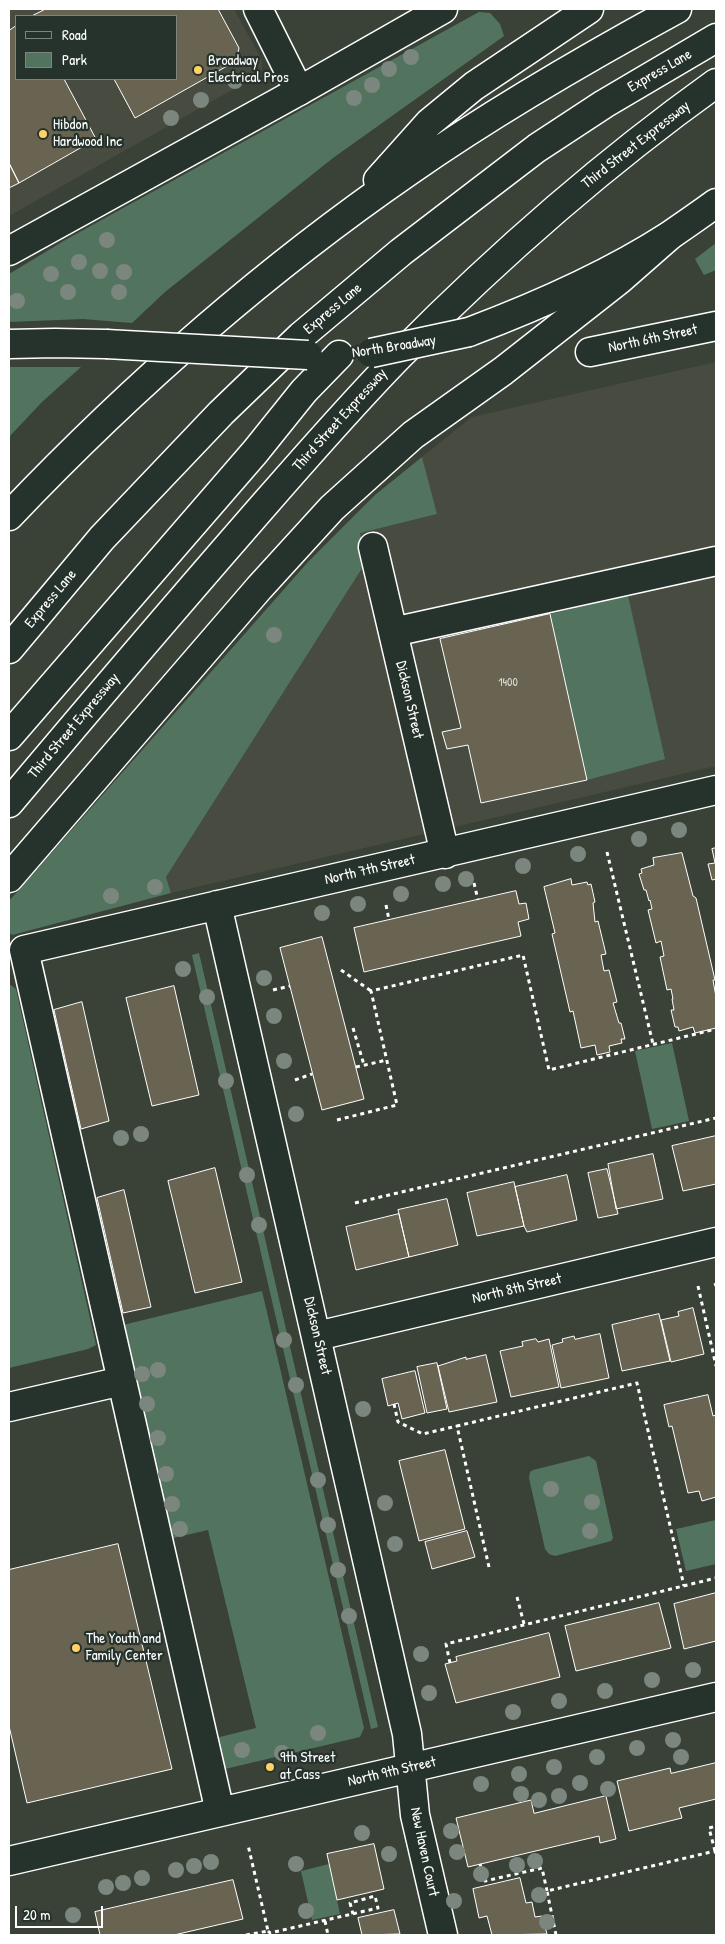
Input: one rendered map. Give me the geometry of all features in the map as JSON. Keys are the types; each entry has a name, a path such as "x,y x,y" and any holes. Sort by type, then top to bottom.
{"main road":[{"path":"258,9 299,91"},
{"path":"9,251 443,9"},
{"path":"355,209 429,122 497,70 589,9"},
{"path":"9,516 129,396 250,292 355,209 472,128 547,82 677,9"},
{"name":"Express Lane","path":"9,649 102,538 221,413 302,336 401,252 536,148 604,104 716,38"},
{"name":"Third Street Expressway","path":"9,803 178,603 310,452 399,356 454,301 602,170 716,83"},
{"name":"North Broadway","path":"9,344 106,344 308,355 371,353 470,332 561,294 668,237 716,203"},
{"path":"9,878 259,588 332,508 413,435 518,359 619,280 668,237"},
{"name":"North 6th Street","path":"590,352 716,326"},
{"path":"9,736 248,459 304,391 339,355"},
{"name":"Dickson Street","path":"373,547 445,854"},
{"path":"393,632 716,561"},
{"name":"North 7th Street","path":"122,1381 24,950 716,790"},
{"name":"Dickson Street","path":"217,905 407,1734 410,1767"},
{"name":"North 8th Street","path":"317,1336 716,1242"},
{"path":"9,1408 122,1381 220,1812"},
{"name":"North 9th Street","path":"9,1861 716,1697"},
{"name":"New Haven Court","path":"410,1767 415,1815 443,1935"}],"path":[{"path":"607,852 653,1044"},
{"path":"474,883 478,900"},
{"path":"386,905 389,920"},
{"path":"371,991 523,955 549,1070 716,1029"},
{"path":"337,1120 397,1105 371,991 341,970"},
{"path":"274,990 290,986"},
{"path":"354,1028 364,1065"},
{"path":"356,1067 387,1060"},
{"path":"295,1080 312,1074"},
{"path":"355,1203 716,1118"},
{"path":"698,1286 716,1366"},
{"path":"394,1404 398,1422 422,1434 637,1383 684,1586"},
{"path":"457,1426 489,1567"},
{"path":"450,1663 446,1644 716,1578"},
{"path":"517,1597 524,1624"},
{"path":"716,1826 709,1828 716,1856"},
{"path":"248,1845 268,1930"},
{"path":"547,1891 715,1850"},
{"path":"480,1864 484,1881 542,1868 556,1935"},
{"path":"246,1935 268,1930 270,1933 325,1921 378,1908 375,1896 350,1903 353,1914"},
{"path":"325,1921 328,1935"}],"shaded area":[{"path":"9,9 234,9 262,60 262,70 246,82 9,216"},
{"path":"716,362 716,766 171,893 166,877 366,562 359,533 437,514 422,457 472,417"}],"green space":[{"path":"479,12 490,13 500,24 504,36 333,158 165,292 132,323 83,319 9,322 9,274 67,239"},
{"path":"716,243 716,270 704,275 695,259"},
{"path":"9,367 81,367 42,402 9,437"},
{"path":"422,457 437,514 360,533 366,562 166,877 171,893 12,935 9,932 9,901 308,562 375,495"},
{"path":"628,596 665,759 587,780 550,614"},
{"path":"199,953 378,1727 371,1729 192,955"},
{"path":"9,984 16,989 96,1345 88,1349 9,1368"},
{"path":"672,1043 689,1121 652,1129 635,1051"},
{"path":"262,1291 364,1728 360,1737 225,1769 216,1738 256,1728 208,1530 169,1539 123,1325"},
{"path":"589,1456 596,1461 613,1538 611,1541 555,1556 549,1554 545,1549 529,1478 530,1472"},
{"path":"716,1520 716,1564 686,1571 676,1529"},
{"path":"329,1864 340,1914 312,1920 301,1871"}],"building":[{"name":"Broadway Electrical Pros","path":"46,9 218,9 239,48 236,61 135,118 115,80 178,80 178,15 34,15"},
{"path":"15,27 15,80 65,80 96,139 19,183 9,163 9,31"},
{"path":"9,163 19,183 9,188"},
{"path":"550,614 587,780 481,803 468,745 447,749 442,732 461,728 440,639"},
{"path":"716,848 716,879 712,880 708,864 715,863 712,849"},
{"path":"682,853 693,896 696,898 715,980 713,980 716,997 716,1028 695,1033 693,1027 679,1031 678,1027 675,1027 671,1010 674,1010 671,989 667,990 660,957 664,956 661,941 656,943 648,910 652,909 650,900 646,890 644,890 639,874 642,873 641,869 654,865 653,858"},
{"path":"571,879 572,885 587,882 588,885 591,884 595,902 593,903 595,922 598,921 606,954 601,955 604,971 609,970 617,1002 613,1003 625,1039 621,1039 622,1043 609,1046 610,1052 597,1055 595,1045 581,1048 573,1011 570,1012 552,934 555,933 544,887"},
{"path":"516,891 519,904 526,903 529,919 518,922 521,936 364,972 354,928"},
{"path":"322,937 364,1099 322,1110 280,948"},
{"path":"174,986 199,1095 152,1106 126,998"},
{"path":"82,1002 109,1121 81,1129 54,1010"},
{"path":"716,1136 716,1184 683,1191 672,1146"},
{"path":"653,1154 663,1199 616,1209 608,1164"},
{"path":"215,1168 242,1282 195,1293 168,1181"},
{"path":"607,1169 618,1214 598,1218 588,1173"},
{"path":"567,1175 577,1220 527,1232 515,1187"},
{"path":"514,1182 524,1226 477,1236 467,1193"},
{"path":"124,1190 151,1307 123,1313 97,1198"},
{"path":"447,1199 458,1245 409,1257 398,1210"},
{"path":"399,1214 409,1257 356,1270 346,1227"},
{"path":"693,1308 704,1354 671,1362 661,1320 679,1316 678,1312"},
{"path":"659,1314 670,1361 622,1371 612,1325"},
{"path":"600,1334 609,1378 561,1388 552,1345 563,1342 562,1339 574,1336 575,1339"},
{"path":"536,1339 538,1342 549,1339 559,1387 511,1397 500,1351 523,1346 522,1342"},
{"path":"486,1355 497,1402 449,1412 438,1366 466,1357 466,1359"},
{"path":"437,1363 447,1409 427,1413 417,1367"},
{"path":"415,1371 425,1413 402,1419 398,1403 388,1406 382,1379"},
{"path":"708,1395 713,1416 716,1415 716,1497 702,1501 699,1491 688,1493 672,1426 669,1427 664,1405"},
{"path":"445,1450 465,1529 419,1541 399,1461"},
{"path":"467,1531 475,1557 432,1569 425,1542"},
{"name":"The Youth and Family Center","path":"118,1544 172,1769 27,1803 9,1726 9,1570"},
{"path":"716,1593 716,1641 684,1649 674,1604"},
{"path":"659,1603 671,1648 576,1671 565,1626"},
{"path":"549,1633 560,1677 456,1703 445,1664 457,1661 456,1657"},
{"path":"716,1763 716,1799 679,1808 682,1818 629,1831 617,1781 670,1768 671,1773"},
{"path":"606,1796 616,1839 600,1843 599,1836 468,1867 456,1818 531,1800 534,1813"},
{"path":"374,1844 384,1889 337,1900 327,1854"},
{"path":"520,1878 526,1903 532,1902 535,1917 542,1916 547,1934 492,1935 487,1916 479,1918 473,1889"},
{"path":"233,1880 243,1919 174,1935 100,1935 95,1912"},
{"path":"394,1910 400,1934 362,1935 358,1918"}],"place":[{"name":"Broadway Electrical Pros","path":"198,70"},
{"name":"Hibdon Hardwood Inc","path":"43,134"},
{"name":"The Youth and Family Center","path":"76,1648"},
{"name":"9th Street at Cass","path":"270,1767"}]}
